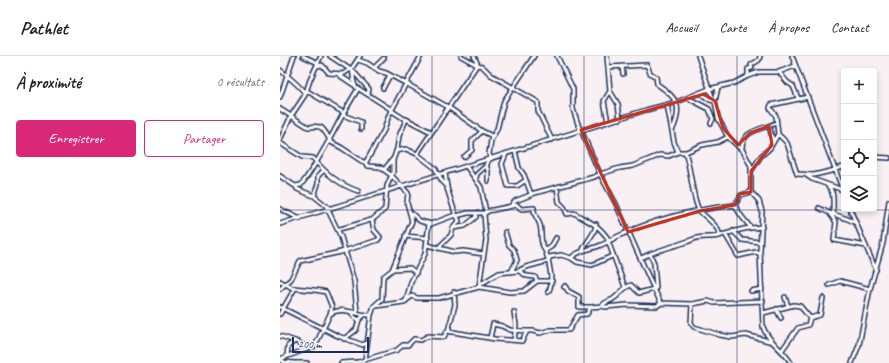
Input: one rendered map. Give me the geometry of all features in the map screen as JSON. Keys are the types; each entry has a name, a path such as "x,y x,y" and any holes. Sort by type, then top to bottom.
{"street":[{"path":"280,97 294,58 290,56"},
{"path":"303,56 322,66 329,72 338,75 391,111 431,131"},
{"path":"280,140 307,91 310,78 318,65 321,56"},
{"path":"330,56 352,70 369,90 368,94"},
{"path":"354,85 352,70 360,56"},
{"path":"364,162 384,130 391,111 407,84 420,56"},
{"path":"461,56 482,66 491,75 538,102 538,111 552,140"},
{"path":"470,60 473,56 478,65"},
{"path":"488,181 487,165 489,150 492,136 497,129 504,101 534,56"},
{"path":"557,56 573,89 572,109 600,174 616,204 662,304"},
{"path":"607,56 610,92 618,104 620,118"},
{"path":"698,56 714,100 718,118 728,137 742,151 751,166 751,192 762,208 760,254 764,331 792,363"},
{"path":"748,76 748,69 752,68 751,65 759,60 760,56"},
{"path":"792,56 841,186"},
{"path":"374,68 384,58"},
{"path":"358,60 390,75 448,107 482,131 492,136"},
{"path":"418,154 431,131 478,65"},
{"path":"608,67 647,65 650,73 656,77 658,84 671,93 677,102 678,111 672,131"},
{"path":"622,66 623,74"},
{"path":"280,224 620,118 677,102 709,89 734,83 759,72 779,72 795,66"},
{"path":"280,70 287,74 290,80 302,89 305,95"},
{"path":"338,75 352,70"},
{"path":"779,72 787,82 793,86 798,98"},
{"path":"383,88 390,75"},
{"path":"714,100 718,87"},
{"path":"296,186 301,185 317,163 358,89"},
{"path":"307,91 343,114 361,122 362,129"},
{"path":"608,122 604,101 610,92"},
{"path":"700,93 710,100 714,100"},
{"path":"808,97 771,105 770,108 776,116 778,134 787,143 793,157 796,173 806,175 841,190"},
{"path":"688,98 709,108 714,119 711,124"},
{"path":"667,105 678,152"},
{"path":"280,109 308,126 313,125 316,127 322,127 325,129 330,140 368,166 376,168 379,167 384,170 391,175 408,193 407,203 412,221 393,268 383,277 382,299 374,306 371,315 365,345 365,360"},
{"path":"444,113 452,111"},
{"path":"338,229 372,220 385,209 393,159 399,136 406,119"},
{"path":"742,151 742,142 747,134 776,123"},
{"path":"769,126 773,141"},
{"path":"464,157 472,150 472,141 482,131"},
{"path":"751,171 761,156 770,148 778,134"},
{"path":"511,206 515,201 533,194 632,166 660,155 669,156 678,152 685,152 702,145 718,142 728,137"},
{"path":"280,143 302,157 312,158 323,168 327,175 358,191"},
{"path":"396,151 404,149 418,154 435,168 442,181 447,186"},
{"path":"515,151 519,168 531,193 533,194"},
{"path":"685,152 700,210 711,220 738,256 756,252 760,254"},
{"path":"506,154 502,164 508,186 517,186 526,180"},
{"path":"877,157 888,159"},
{"path":"384,170 393,159"},
{"path":"484,161 487,165"},
{"path":"476,178 477,174 487,165"},
{"path":"466,166 482,188 486,212 487,229 479,286"},
{"path":"314,196 323,168"},
{"path":"806,175 841,168"},
{"path":"445,172 447,186 456,215 462,227"},
{"path":"280,176 296,186 297,189 323,201 328,208 338,229 354,281 357,312"},
{"path":"824,183 832,191 832,214 836,224 834,240 866,246"},
{"path":"557,187 559,202 564,207 567,214 574,213 587,222 596,223 609,240 612,256 625,287"},
{"path":"735,205 741,195 751,192"},
{"path":"852,363 859,345 870,289 883,243 889,201"},
{"path":"410,212 420,221 429,224 438,223 456,215 486,212 517,205 521,209 534,208 535,217 539,222 542,231 542,245 549,256 548,261 550,280 548,292"},
{"path":"572,258 583,250 599,246 628,232 700,210 735,205"},
{"path":"735,205 739,214 751,228"},
{"path":"819,208 832,214 847,218 856,223"},
{"path":"280,209 300,219"},
{"path":"851,212 876,270"},
{"path":"453,228 462,227 476,216 476,213"},
{"path":"280,289 295,274 300,261 378,241 380,237 374,230 372,220"},
{"path":"438,248 451,235 453,228 459,222"},
{"path":"583,250 585,243 594,232 596,223"},
{"path":"406,301 427,245 429,224"},
{"path":"641,258 671,246 690,242 695,238 722,235 733,231 751,228 762,228"},
{"path":"733,231 737,234 740,240 760,242"},
{"path":"506,232 509,245 514,250 517,260 511,272"},
{"path":"405,236 428,238"},
{"path":"546,250 551,247 556,238"},
{"path":"444,241 445,249"},
{"path":"427,245 456,252 463,251 484,254"},
{"path":"602,306 606,301 615,298 625,287 632,285 636,291 639,292 656,288 656,273 650,254"},
{"path":"549,256 559,255 572,258 577,262 592,265 612,256"},
{"path":"374,306 406,301 412,296 428,298 454,294 479,286 499,273 519,271 526,267 548,261"},
{"path":"393,268 410,268 416,274"},
{"path":"519,271 527,276 535,277 537,281"},
{"path":"479,286 510,292 524,291 537,281 550,280"},
{"path":"280,281 294,289 313,289 326,292 332,307 316,346 280,359"},
{"path":"829,285 840,281 870,289"},
{"path":"564,287 565,286 568,291 579,297 579,307 692,304 708,301 714,303 763,301"},
{"path":"280,314 294,289"},
{"path":"751,291 762,289"},
{"path":"341,363 365,360 398,350 414,339 421,340 428,336 444,337 448,331 454,312 454,294"},
{"path":"785,297 788,306"},
{"path":"810,318 820,315 823,298"},
{"path":"692,304 691,323 694,327 731,337 746,335 773,342"},
{"path":"763,313 788,306 798,305 810,318"},
{"path":"490,338 493,324 515,331 533,331 540,333 550,330 569,330 576,316 587,314 591,307"},
{"path":"282,308 344,339 365,345"},
{"path":"776,309 781,318"},
{"path":"330,314 337,311 357,312 364,315 371,315"},
{"path":"351,312 354,317 360,320"},
{"path":"514,312 516,325 514,340"},
{"path":"344,339 356,330 364,315"},
{"path":"782,350 798,328 808,325 810,318"},
{"path":"448,331 490,338 523,341 527,331"},
{"path":"280,336 309,348"},
{"path":"287,356 288,346 295,341"},
{"path":"280,359 284,362 307,363"}],"highlighted area":[{"path":"704,94 715,101 723,128 738,145 750,133 769,126 772,145 751,171 751,192 740,194 735,205 700,211 628,232 581,130"}]}
